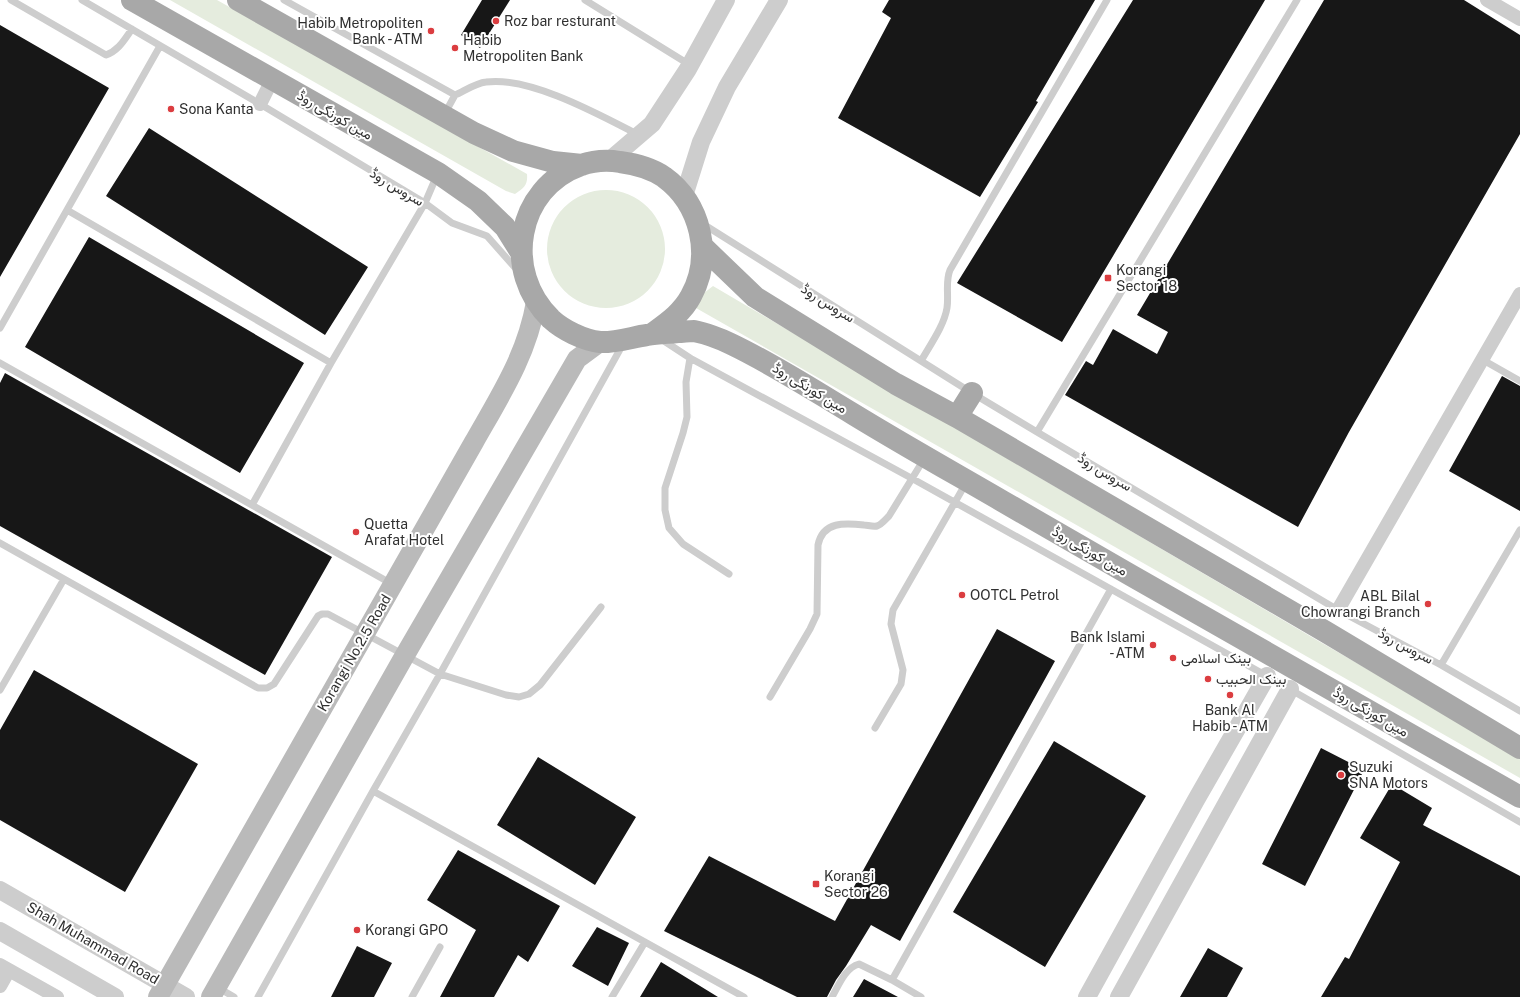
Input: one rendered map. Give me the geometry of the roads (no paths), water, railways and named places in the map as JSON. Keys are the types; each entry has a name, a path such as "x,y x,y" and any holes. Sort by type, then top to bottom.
{"main road":[{"name":"مین کورنگی روڈ","path":"132,0 438,173 478,201 505,227 520,251"},
{"path":"238,0 474,133 513,151 553,162 582,165 610,160 638,164 663,177 684,196 697,221 703,247 700,273 690,298 674,319 652,334"},
{"path":"582,165 557,178 537,198 525,223 520,251 525,279 536,302 553,321 575,335 600,342"},
{"path":"703,247 755,297 896,384 957,417 1319,628 1520,748"},
{"name":"Korangi No.2.5 Road","path":"162,990 520,360 533,323 536,302"},
{"name":"مین کورنگی روڈ","path":"600,342 652,334 694,331 726,341 767,363 925,457 1520,797"},
{"path":"214,992 405,655 577,359 600,342"},
{"path":"957,417 972,393"}],"street":[{"path":"610,160 652,124 690,65 726,0"},
{"path":"684,196 701,142 727,87 778,0"},
{"path":"1487,0 1520,19"},
{"path":"260,104 272,80"},
{"path":"1338,610 1520,294"},
{"path":"1087,997 1196,800 1267,676"},
{"path":"1119,997 1290,689"},
{"name":"Shah Muhammad Road","path":"0,890 162,990 186,997"},
{"path":"0,931 115,997"},
{"path":"0,986 5,967 57,997"}],"lane":[{"path":"11,0 106,55 119,48 132,29"},
{"name":"سروس روڈ","path":"82,0 260,104 425,203 452,222 487,236 525,279"},
{"path":"284,0 455,95"},
{"path":"585,0 690,65"},
{"path":"921,361 943,321 947,309 947,277 950,270 1107,0"},
{"path":"1037,432 1297,0"},
{"path":"0,328 160,46"},
{"path":"444,116 455,95 484,82 499,81 516,83 550,93 639,135"},
{"path":"252,505 331,363 425,203 438,173"},
{"path":"67,210 331,363"},
{"name":"سروس روڈ","path":"697,221 1037,432 1338,610 1441,665 1520,711"},
{"path":"652,334 690,358 913,479 1267,676 1520,822"},
{"path":"258,997 626,339"},
{"path":"690,358 686,382 686,417 683,433 665,488 665,510 669,528 683,544 729,574"},
{"path":"1483,360 1520,381"},
{"path":"0,363 393,585"},
{"path":"770,697 810,629 817,614 819,538 829,528 837,524 846,523 876,526 889,516 913,479 925,457"},
{"path":"875,728 901,684 903,677 903,670 890,624 893,610 968,481"},
{"path":"1441,665 1520,530"},
{"path":"0,543 258,688 267,688 274,684 318,616 328,614 440,674 506,695 519,697 529,694 540,685 601,607"},
{"path":"0,690 64,579"},
{"path":"892,980 1111,590"},
{"path":"373,791 744,997"},
{"path":"612,997 645,942"},
{"path":"412,997 440,948"},
{"path":"832,997 848,970 859,964 892,980 921,997"},
{"path":"214,992 234,997"}],"place":[{"name":"Roz bar resturant","path":"496,21"},
{"name":"Habib Metropoliten Bank - ATM","path":"431,31"},
{"name":"Habib Metropoliten Bank","path":"455,48"},
{"name":"Sona Kanta","path":"171,109"},
{"name":"Korangi Sector 18","path":"1108,278"},
{"name":"Quetta Arafat Hotel","path":"356,532"},
{"name":"OOTCL Petrol","path":"962,595"},
{"name":"ABL Bilal Chowrangi Branch","path":"1428,604"},
{"name":"Bank Islami - ATM","path":"1153,645"},
{"name":"بینک اسلامی","path":"1173,658"},
{"name":"بينک الحبيب","path":"1208,679"},
{"name":"Bank Al Habib - ATM","path":"1230,695"},
{"name":"Suzuki SNA Motors","path":"1341,775"},
{"name":"Korangi Sector 26","path":"816,884"},
{"name":"Korangi GPO","path":"357,930"}]}
